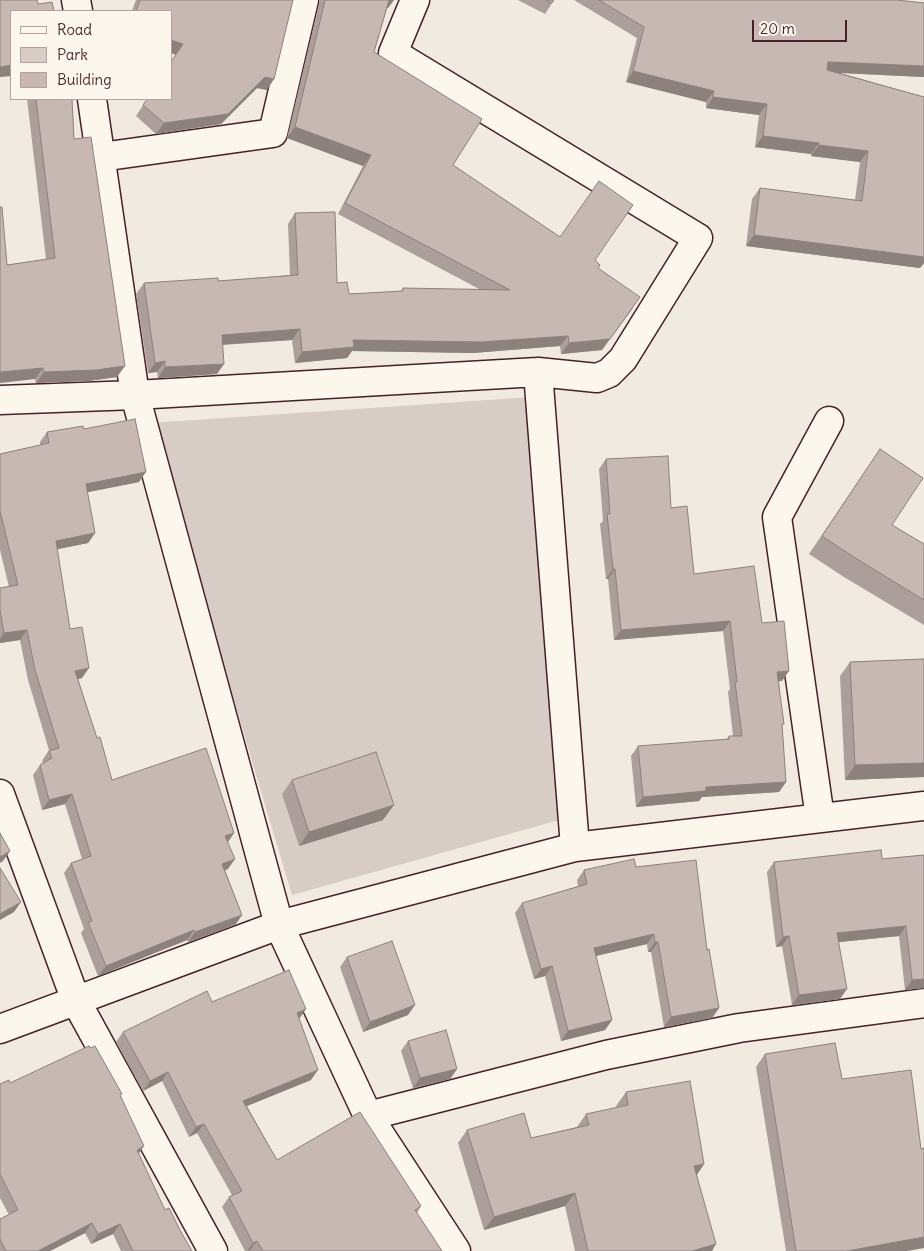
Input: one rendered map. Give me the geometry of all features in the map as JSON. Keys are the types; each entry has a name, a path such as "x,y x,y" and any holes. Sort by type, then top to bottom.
{"street":[{"path":"101,157 273,133 304,0"},
{"path":"0,400 135,395 538,372 597,378 609,373 624,359 698,238 393,54 415,0"},
{"path":"92,100 135,395 279,925 368,1116 456,1251"},
{"path":"538,372 575,847"},
{"path":"820,818 777,517 829,421"},
{"path":"0,794 76,1001 213,1251"},
{"path":"0,1029 279,925 575,847 924,806"},
{"path":"368,1116 625,1051 739,1028 924,1003"}],"green space":[{"path":"532,397 559,820 292,895 151,423"}],"building":[{"path":"0,0 37,0 38,4 52,2 54,10 10,10 10,65 0,67"},
{"path":"140,0 293,0 274,79 265,77 228,114 164,123 143,105 146,100 172,100 172,60 183,44 172,40 172,10 136,10"},
{"path":"325,0 389,0 374,52 482,119 453,165 560,237 599,181 633,205 595,260 600,265 598,268 640,297 610,339 569,343 568,336 481,342 353,340 354,347 302,352 300,329 222,335 224,364 165,367 165,361 155,363 144,283 218,278 218,281 298,275 295,213 335,212 337,283 347,282 349,294 403,291 403,288 510,290 345,203 371,155 295,127"},
{"path":"599,0 897,0 924,3 924,66 828,62 827,70 924,97 924,257 754,235 760,188 862,201 868,151 763,136 767,104 713,97 714,91 633,71 644,27"},
{"path":"36,100 72,100 74,139 91,137 125,366 96,370 44,372 43,368 0,372 0,207 2,207 7,265 55,258"},
{"path":"135,419 146,472 86,484 95,533 56,541 70,629 82,627 89,668 75,671 97,738 100,737 112,780 206,748 234,833 225,836 235,859 222,864 242,915 195,932 194,930 106,966 88,922 92,921 71,863 91,856 72,794 49,800 40,765 52,758 49,751 59,748 35,670 27,630 4,633 0,610 0,588 18,585 0,511 0,454 49,443 47,432 83,426 84,429"},
{"path":"880,449 923,478 892,525 924,544 924,600 822,536"},
{"path":"668,456 671,508 687,506 694,574 754,566 762,623 784,621 789,671 777,672 784,724 782,724 786,782 706,787 706,791 643,797 638,746 729,739 729,736 742,736 730,621 621,630 607,514 610,514 606,459"},
{"path":"924,659 924,763 855,765 850,662"},
{"path":"376,752 394,805 309,832 292,780"},
{"path":"0,833 10,851 0,857"},
{"path":"881,850 882,859 924,855 924,979 912,980 906,926 837,933 847,989 799,995 789,936 783,937 774,862"},
{"path":"634,859 636,867 696,860 707,950 709,949 719,1008 671,1017 658,942 655,942 654,934 594,948 612,1020 568,1031 552,966 541,969 522,903 587,884 584,870"},
{"path":"0,868 21,902 0,914"},
{"path":"392,941 415,1005 370,1022 347,957"},
{"path":"289,970 306,1009 297,1013 318,1070 243,1101 277,1160 360,1112 421,1206 415,1210 442,1251 263,1251 257,1241 253,1243 229,1197 242,1191 204,1124 196,1127 168,1072 150,1081 123,1032 207,991 212,1002"},
{"path":"446,1030 457,1069 420,1078 408,1041"},
{"path":"835,1043 842,1079 911,1070 921,1149 924,1148 924,1237 847,1251 796,1251 765,1054"},
{"path":"89,1046 90,1048 95,1046 122,1094 120,1095 144,1146 137,1150 165,1210 169,1208 192,1251 133,1251 120,1224 98,1234 92,1223 38,1251 6,1251 0,1239 0,1219 18,1210 0,1174 0,1084 9,1080 10,1083"},
{"path":"690,1081 704,1164 694,1166 716,1244 692,1251 588,1251 575,1193 494,1217 467,1130 524,1113 531,1138 589,1125 586,1114 628,1105 626,1092"}]}
